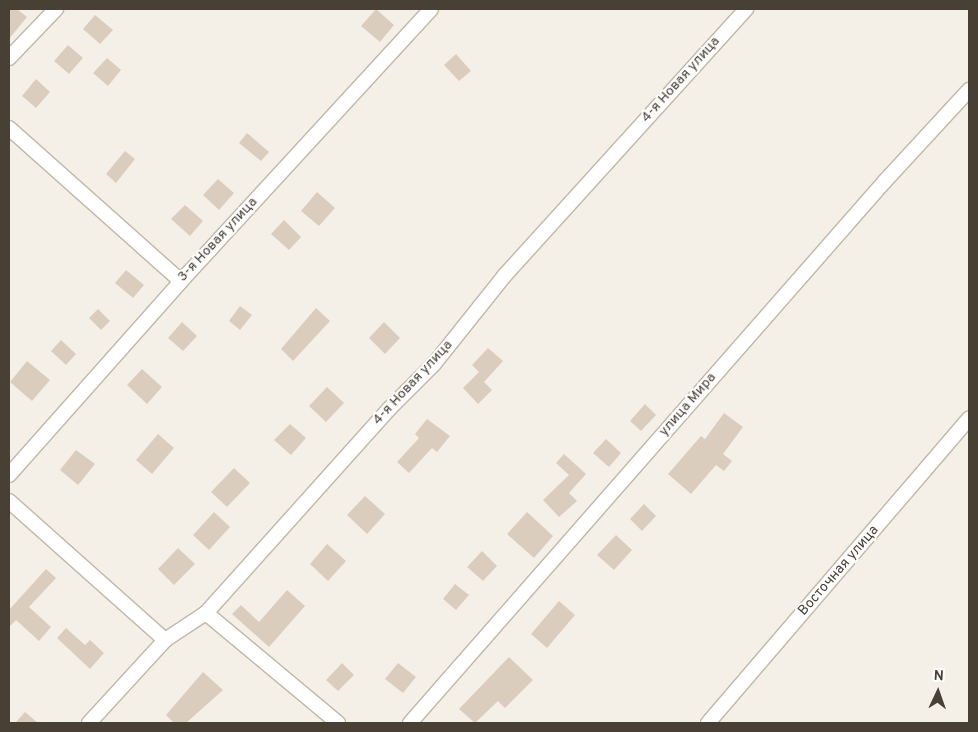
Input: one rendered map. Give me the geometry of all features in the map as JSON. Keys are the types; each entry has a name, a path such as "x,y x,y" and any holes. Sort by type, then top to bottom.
{"street":[{"path":"9,58 56,9"},
{"name":"3-я Новая улица","path":"9,475 181,280 431,9"},
{"name":"4-я Новая улица","path":"89,723 165,640 206,613 388,410 434,364 505,275 746,9"},
{"name":"улица Мира","path":"410,723 878,189 969,90"},
{"path":"9,128 181,280"},
{"name":"Восточная улица","path":"708,723 969,419"},
{"path":"9,501 165,640"},
{"path":"206,613 338,723"}],"building":[{"path":"9,9 17,9 27,17 9,39"},
{"path":"376,9 394,25 380,42 361,26"},
{"path":"95,15 113,30 100,44 83,29"},
{"path":"68,45 83,58 69,74 54,61"},
{"path":"456,54 471,71 459,81 444,65"},
{"path":"107,58 121,70 108,86 93,73"},
{"path":"36,79 50,92 36,108 22,96"},
{"path":"247,133 269,152 261,161 239,143"},
{"path":"125,151 135,159 116,183 106,174"},
{"path":"218,179 234,193 219,210 203,195"},
{"path":"317,192 335,208 319,226 301,211"},
{"path":"185,205 203,221 190,236 171,219"},
{"path":"284,220 301,237 289,250 271,234"},
{"path":"126,270 144,285 133,298 115,283"},
{"path":"240,306 252,315 240,330 229,321"},
{"path":"316,308 330,321 293,361 281,349"},
{"path":"98,309 110,321 101,330 89,318"},
{"path":"182,322 197,336 183,351 168,338"},
{"path":"384,322 400,338 385,354 369,338"},
{"path":"61,340 76,354 66,365 51,351"},
{"path":"488,348 503,361 484,382 492,390 478,404 463,388 479,372 472,365"},
{"path":"27,361 50,380 32,401 10,382"},
{"path":"142,369 162,387 147,404 127,385"},
{"path":"327,387 344,403 326,422 309,406"},
{"path":"645,404 656,415 641,431 630,421"},
{"path":"724,413 743,427 723,454 732,461 724,471 716,465 691,494 668,474 701,436 705,439"},
{"path":"427,419 450,436 437,452 432,448 409,473 397,462 419,438 415,434"},
{"path":"290,424 306,438 291,455 274,440"},
{"path":"158,434 174,448 152,474 136,460"},
{"path":"606,439 621,453 609,467 593,453"},
{"path":"76,450 95,464 78,485 60,470"},
{"path":"564,454 586,474 569,493 577,501 559,517 543,500 569,475 556,463"},
{"path":"234,468 250,483 227,507 211,492"},
{"path":"365,496 385,514 367,534 347,515"},
{"path":"644,504 656,516 642,531 630,519"},
{"path":"214,512 230,527 209,550 193,535"},
{"path":"527,512 553,536 534,558 507,534"},
{"path":"616,535 632,550 614,570 597,555"},
{"path":"327,544 346,561 328,581 310,564"},
{"path":"178,548 195,564 174,585 158,569"},
{"path":"482,551 497,566 483,581 467,567"},
{"path":"46,569 56,578 29,607 51,627 39,641 16,620 9,627 9,610"},
{"path":"455,584 469,595 456,610 443,599"},
{"path":"287,590 305,606 269,647 232,614 241,605 259,622"},
{"path":"559,601 575,615 547,648 531,634"},
{"path":"66,628 85,645 90,640 104,653 90,669 57,638"},
{"path":"509,657 533,680 505,708 498,701 475,723 459,709"},
{"path":"342,663 354,675 338,691 326,680"},
{"path":"398,663 416,677 403,693 385,679"},
{"path":"203,672 223,690 186,723 174,723 166,715"},
{"path":"25,712 38,723 15,723"}]}
